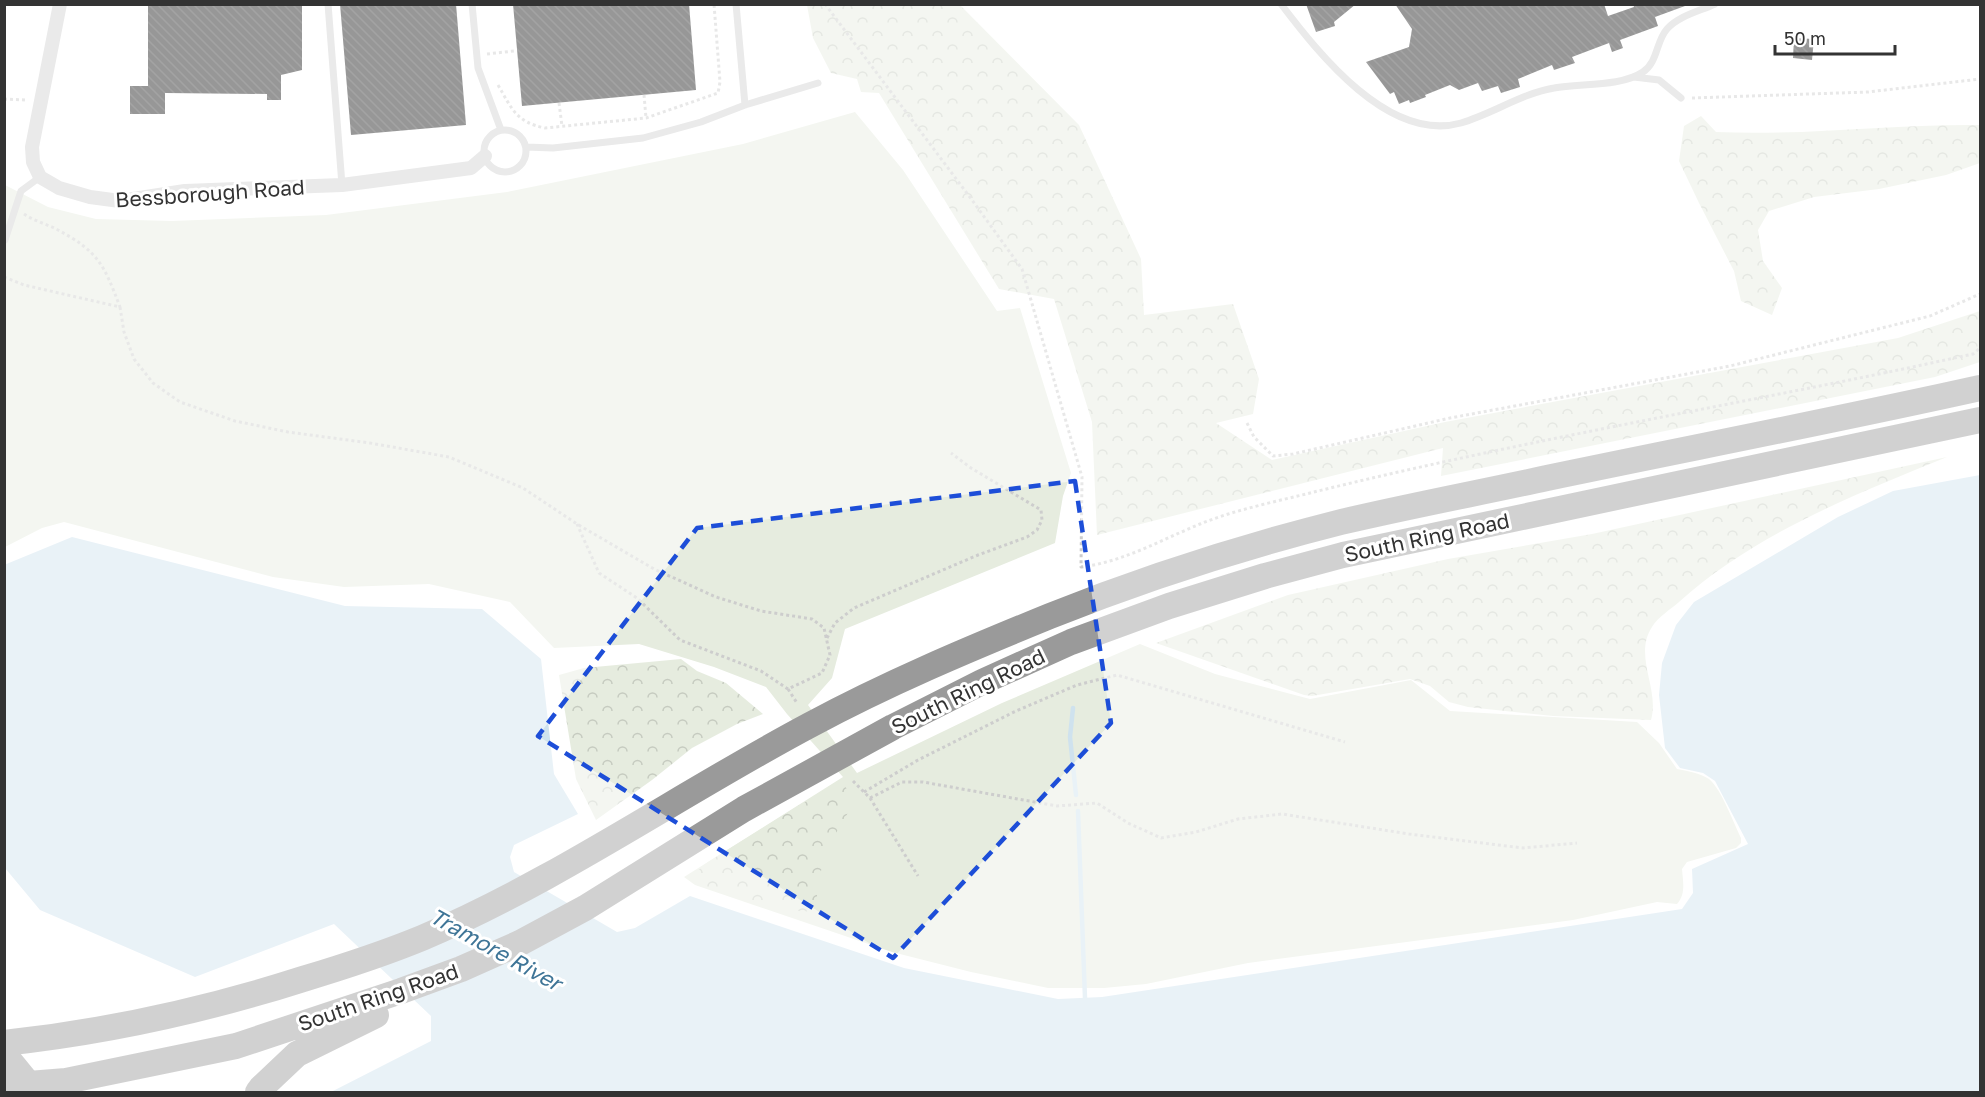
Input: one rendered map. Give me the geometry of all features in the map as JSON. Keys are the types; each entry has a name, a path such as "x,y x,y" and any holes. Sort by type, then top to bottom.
{"highway":[{"name":"South Ring Road","path":"4,1043 172,1016 235,1001 420,939 540,881 753,757 869,695 963,651 1145,580 1230,553 1342,522 1980,388"},
{"name":"South Ring Road","path":"4,1084 66,1081 236,1046 407,995 520,943 585,908 744,809 893,727 982,682 1071,642 1169,606 1343,555 1980,420"},
{"path":"258,1092 297,1054 407,995"},
{"path":"4,1054 35,1092"},
{"path":"4,1084 12,1092"}],"street":[{"path":"40,177 33,162 32,147 60,4"},
{"name":"Bessborough Road","path":"40,177 59,188 90,197 120,201 185,190 342,185 471,168 485,156"}],"lane":[{"path":"328,4 342,185"},
{"path":"472,4 478,68 501,130"},
{"path":"736,4 745,105"},
{"path":"1281,4 1304,34 1355,89 1391,112 1419,122 1441,126 1453,125 1553,88 1600,84 1632,77 1643,72 1651,64 1663,34 1673,22 1715,4"},
{"path":"1632,77 1659,80 1681,98"},
{"path":"526,147 554,148 643,138 701,122 745,105 818,83"},
{"path":"501,130 519,135 526,147 524,160 519,166 507,171 493,168 484,150 489,137 501,130"},
{"path":"5,240 21,191 40,177"}],"path":[{"path":"498,85 521,120 533,126 546,128 646,118 719,91 714,4"},
{"path":"825,4 1022,269 1082,477 1081,567 1095,565 1154,546 1201,524 1272,502 1422,465 1908,368 1973,354 1980,348"},
{"path":"488,62 487,54 514,51"},
{"path":"1681,98 1868,92 1980,79"},
{"path":"644,95 646,118"},
{"path":"4,99 40,101"},
{"path":"559,103 562,126"},
{"path":"15,206 25,216 57,230 98,257 120,307 124,332 134,359 153,383 180,402 235,421 288,432 448,457 523,488 577,524 654,569 716,597 761,611 812,619 824,628 830,655 822,673 788,689"},
{"path":"4,277 24,285 120,307"},
{"path":"1247,423 1254,437 1273,456 1293,454 1450,418 1730,366 1930,316 1980,294"},
{"path":"826,640 835,623 854,608 1026,537 1037,530 1042,520 1041,510 971,468 951,453"},
{"path":"577,524 599,573 637,598 680,640 761,671 788,689 797,703"},
{"path":"864,792 918,760 1016,711 1077,685 1117,675 1345,742"},
{"path":"853,782 870,798 918,876"},
{"path":"870,798 902,782 923,782 1057,806 1097,803 1128,823 1161,838 1196,832 1238,819 1282,813 1409,834 1523,848 1577,843"}],"highlighted area":[{"path":"1075,481 1111,723 893,958 538,736 697,528"}],"green space":[{"path":"807,5 960,5 1079,125 1141,259 1144,315 1233,304 1259,379 1253,414 1216,423 1272,460 1445,422 1898,338 1980,311 1980,362 1935,377 1441,476 1443,448 1097,535 1092,422 1054,299 999,289 879,93 861,92 857,79 831,73 813,38"},
{"path":"855,112 903,170 997,311 1020,308 1071,473 1063,496 1055,543 845,629 832,678 808,705 857,773 1002,703 1140,644 1215,674 1310,699 1411,680 1450,711 1637,722 1659,743 1677,769 1702,775 1714,784 1727,807 1741,838 1741,843 1736,848 1687,862 1682,869 1683,892 1677,904 1657,902 1573,920 1248,963 1146,984 1104,988 1048,988 892,952 695,885 684,877 843,777 766,687 714,667 639,644 554,648 510,602 429,584 344,587 273,577 64,522 42,528 5,547 5,185 48,207 96,219 172,221 326,215 507,192 743,144"},
{"path":"1701,116 1716,132 1749,133 1980,125 1980,163 1946,175 1879,189 1814,197 1769,211 1758,230 1763,261 1782,288 1772,315 1741,301 1734,271 1679,161 1684,126"},
{"path":"1947,457 1876,486 1772,536 1708,578 1661,617 1652,627 1645,649 1652,696 1651,720 1553,716 1468,707 1449,702 1430,686 1410,679 1312,696 1304,695 1156,643 1288,595 1448,559 1592,534"},
{"path":"681,659 697,671 726,683 763,714 737,724 692,748 596,820 576,779 559,675 584,668"},
{"path":"842,781 851,796 849,811 826,850 817,888 817,909 804,912 761,904 729,892 700,885 691,876 708,862"}],"water":[{"name":"Tramore River","path":"1980,475 1980,1092 331,1092 431,1041 431,1016 334,924 195,977 40,910 5,868 4,565 72,537 345,606 482,609 541,659 554,774 578,814 514,845 510,857 514,872 617,932 635,928 690,896 904,968 1058,999 1102,997 1682,909 1693,893 1692,869 1748,844 1715,781 1703,773 1680,768 1665,748 1659,695 1662,663 1676,625 1694,602 1838,517 1893,491"}],"building":[{"path":"148,4 302,4 302,70 281,75 281,100 267,100 267,94 165,93 165,114 130,114 130,86 148,86"},
{"path":"340,4 456,4 466,125 351,135"},
{"path":"513,4 689,4 696,90 522,106"},
{"path":"1306,4 1356,4 1334,22 1335,26 1316,32"},
{"path":"1395,4 1604,4 1608,16 1634,7 1633,4 1685,6 1655,17 1658,26 1620,40 1623,48 1612,52 1609,43 1572,57 1575,63 1554,70 1552,65 1518,79 1520,87 1501,93 1498,86 1482,91 1478,83 1459,90 1450,85 1410,103 1409,100 1399,104 1394,92 1390,94 1366,62 1409,47 1412,29"},
{"path":"1794,38 1814,39 1812,60 1793,58"}],"waterway":[{"path":"1073,708 1070,737 1076,795"},
{"path":"1078,811 1085,998"}]}
